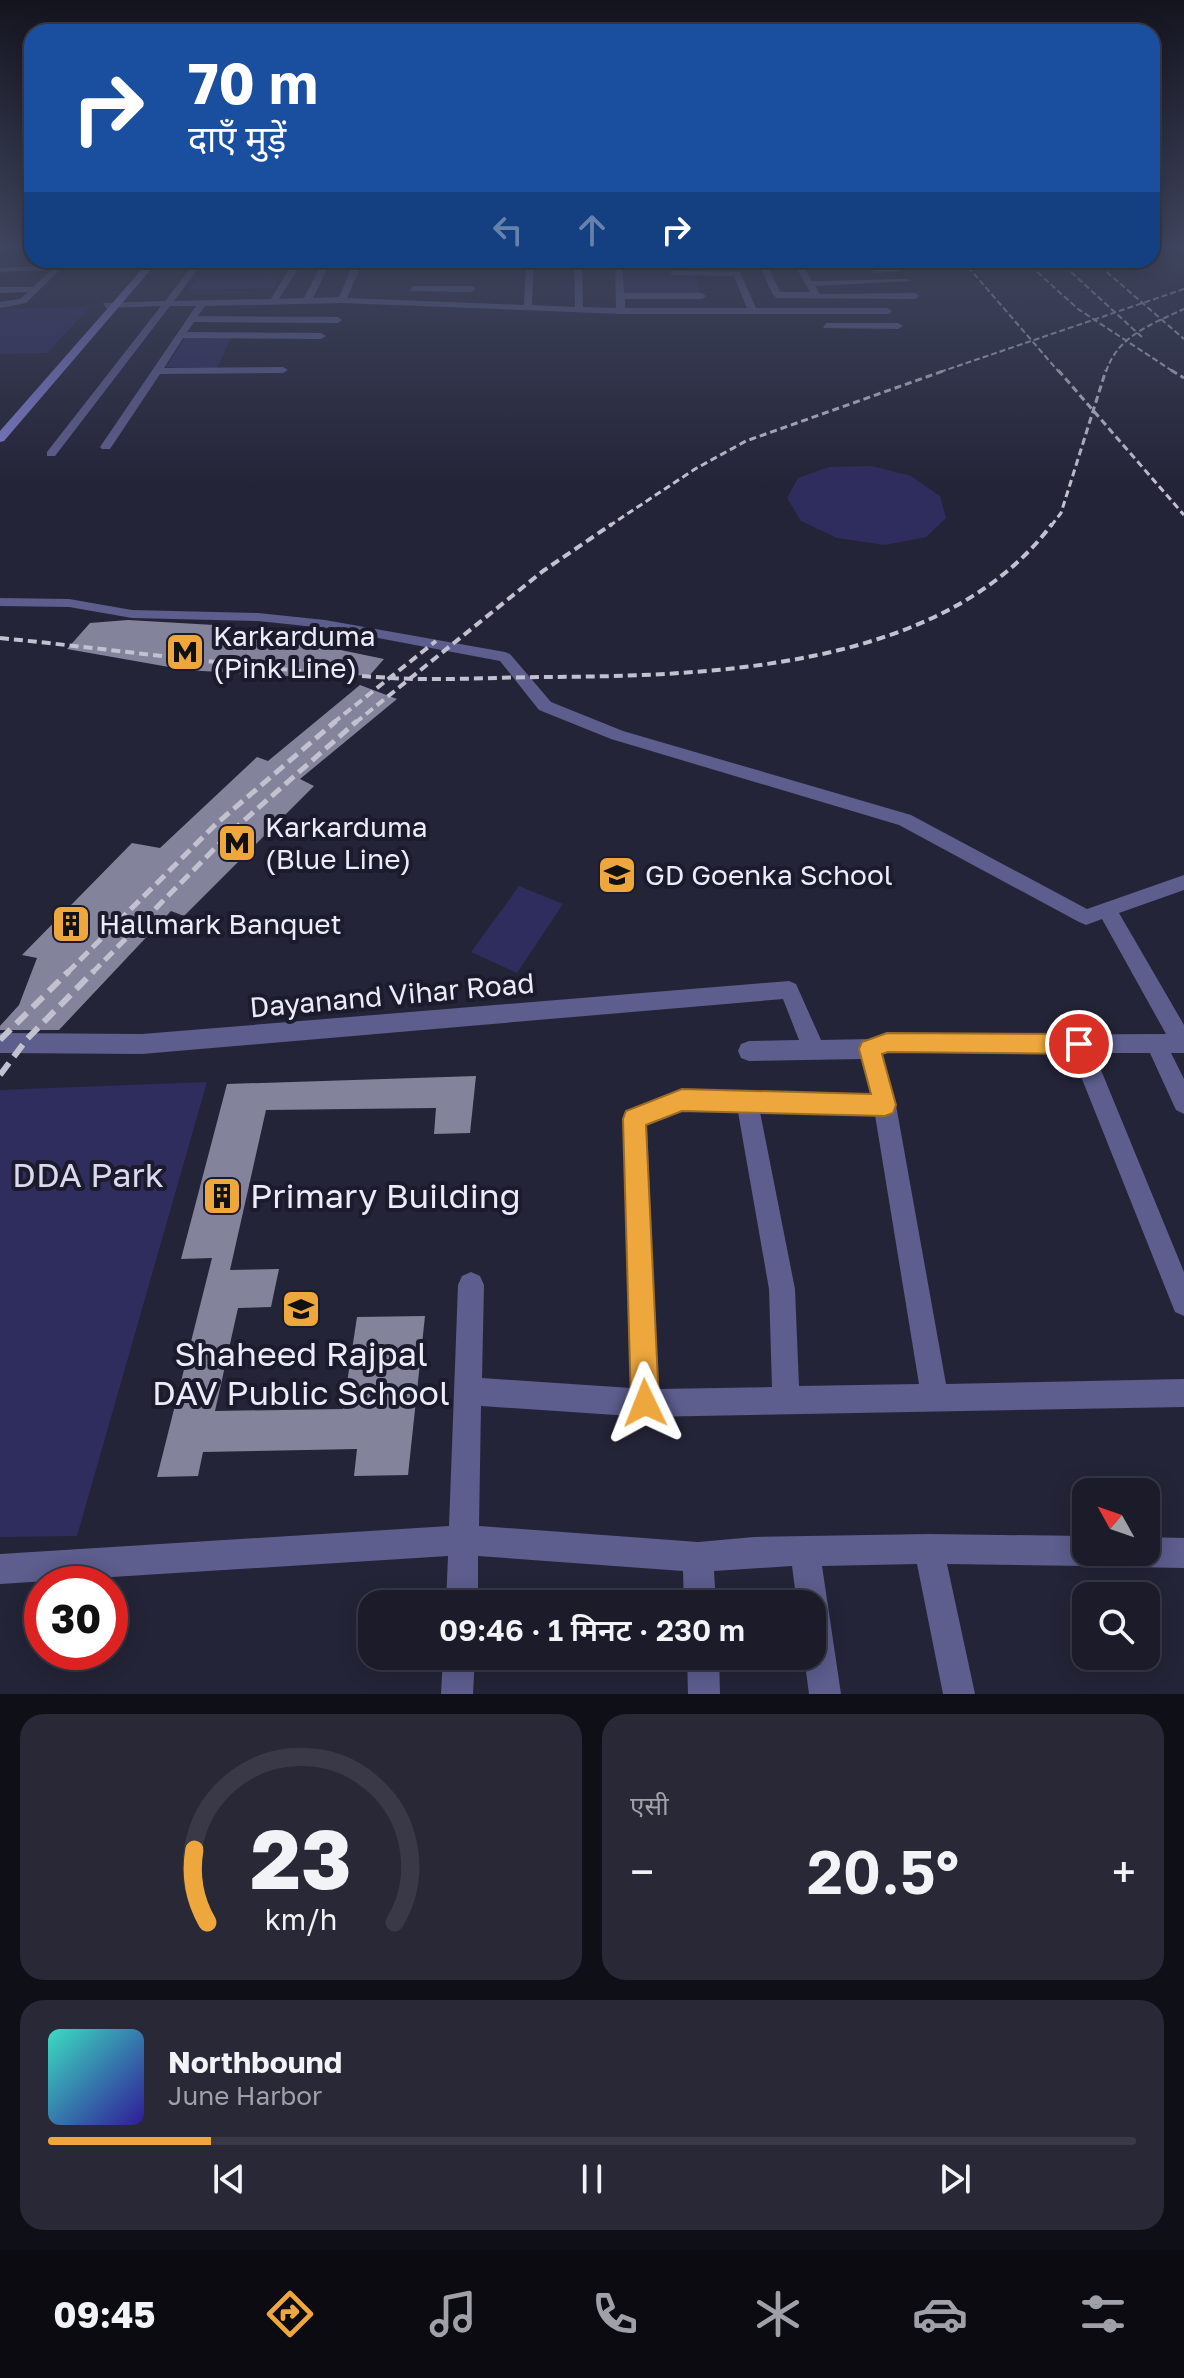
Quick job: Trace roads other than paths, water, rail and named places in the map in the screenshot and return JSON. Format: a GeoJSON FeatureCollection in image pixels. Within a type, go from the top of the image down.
{"type":"FeatureCollection","features":[{"type":"Feature","properties":{"kind":"main road"},"geometry":{"type":"LineString","coordinates":[[0,422],[89,328]]}},
{"type":"Feature","properties":{"kind":"main road"},"geometry":{"type":"LineString","coordinates":[[0,438],[92,328]]}},
{"type":"Feature","properties":{"kind":"street"},"geometry":{"type":"LineString","coordinates":[[51,454],[148,328]]}},
{"type":"Feature","properties":{"kind":"street"},"geometry":{"type":"LineString","coordinates":[[106,447],[185,328]]}},
{"type":"Feature","properties":{"kind":"street"},"geometry":{"type":"LineString","coordinates":[[899,328],[907,339]]}},
{"type":"Feature","properties":{"kind":"street"},"geometry":{"type":"LineString","coordinates":[[180,335],[321,336]]}},
{"type":"Feature","properties":{"kind":"street"},"geometry":{"type":"LineString","coordinates":[[154,371],[283,370]]}},
{"type":"Feature","properties":{"kind":"street"},"geometry":{"type":"LineString","coordinates":[[0,602],[69,603],[132,614],[258,617],[325,624],[505,657],[545,706],[617,735],[905,820],[1086,917],[1184,882]]}},
{"type":"Feature","properties":{"kind":"street"},"geometry":{"type":"LineString","coordinates":[[749,1051],[870,1049],[887,1042],[1183,1043],[1107,910]]}},
{"type":"Feature","properties":{"kind":"street","name":"Dayanand Vihar Road"},"geometry":{"type":"LineString","coordinates":[[0,1043],[142,1044],[789,990],[814,1050]]}},
{"type":"Feature","properties":{"kind":"street"},"geometry":{"type":"LineString","coordinates":[[1156,1043],[1184,1103]]}},
{"type":"Feature","properties":{"kind":"street"},"geometry":{"type":"LineString","coordinates":[[1079,1044],[1184,1303]]}},
{"type":"Feature","properties":{"kind":"street"},"geometry":{"type":"LineString","coordinates":[[870,1049],[885,1105],[935,1396]]}},
{"type":"Feature","properties":{"kind":"street"},"geometry":{"type":"LineString","coordinates":[[645,1403],[635,1119],[682,1100],[885,1105]]}},
{"type":"Feature","properties":{"kind":"street"},"geometry":{"type":"LineString","coordinates":[[747,1102],[782,1289],[786,1400]]}},
{"type":"Feature","properties":{"kind":"street"},"geometry":{"type":"LineString","coordinates":[[463,1590],[471,1285]]}},
{"type":"Feature","properties":{"kind":"street"},"geometry":{"type":"LineString","coordinates":[[466,1391],[645,1403],[1184,1393]]}},
{"type":"Feature","properties":{"kind":"street"},"geometry":{"type":"LineString","coordinates":[[0,1569],[465,1540],[698,1557],[805,1551],[1072,1551]]}},
{"type":"Feature","properties":{"kind":"street"},"geometry":{"type":"LineString","coordinates":[[929,1549],[959,1694]]}},
{"type":"Feature","properties":{"kind":"street"},"geometry":{"type":"LineString","coordinates":[[805,1551],[825,1694]]}},
{"type":"Feature","properties":{"kind":"street"},"geometry":{"type":"LineString","coordinates":[[1160,1553],[1184,1553]]}},
{"type":"Feature","properties":{"kind":"street"},"geometry":{"type":"LineString","coordinates":[[698,1557],[699,1590]]}},
{"type":"Feature","properties":{"kind":"street"},"geometry":{"type":"LineString","coordinates":[[457,1694],[458,1670]]}},
{"type":"Feature","properties":{"kind":"street"},"geometry":{"type":"LineString","coordinates":[[703,1670],[704,1694]]}},
{"type":"Feature","properties":{"kind":"railway"},"geometry":{"type":"LineString","coordinates":[[1021,328],[1032,341]]}},
{"type":"Feature","properties":{"kind":"railway"},"geometry":{"type":"LineString","coordinates":[[1032,341],[1069,328]]}},
{"type":"Feature","properties":{"kind":"railway"},"geometry":{"type":"LineString","coordinates":[[1107,328],[1126,341]]}},
{"type":"Feature","properties":{"kind":"railway"},"geometry":{"type":"LineString","coordinates":[[1132,328],[1137,333]]}},
{"type":"Feature","properties":{"kind":"railway"},"geometry":{"type":"LineString","coordinates":[[1137,333],[1145,328]]}},
{"type":"Feature","properties":{"kind":"railway"},"geometry":{"type":"LineString","coordinates":[[1171,328],[1184,339]]}},
{"type":"Feature","properties":{"kind":"railway"},"geometry":{"type":"LineString","coordinates":[[1126,341],[1137,333]]}},
{"type":"Feature","properties":{"kind":"railway"},"geometry":{"type":"LineString","coordinates":[[1137,333],[1143,338]]}},
{"type":"Feature","properties":{"kind":"railway"},"geometry":{"type":"LineString","coordinates":[[940,372],[1032,341]]}},
{"type":"Feature","properties":{"kind":"railway"},"geometry":{"type":"LineString","coordinates":[[1032,341],[1059,372]]}},
{"type":"Feature","properties":{"kind":"railway"},"geometry":{"type":"LineString","coordinates":[[1106,372],[1118,349],[1126,341]]}},
{"type":"Feature","properties":{"kind":"railway"},"geometry":{"type":"LineString","coordinates":[[1126,341],[1174,372]]}},
{"type":"Feature","properties":{"kind":"railway"},"geometry":{"type":"LineString","coordinates":[[611,524],[695,469],[746,441],[946,370]]}},
{"type":"Feature","properties":{"kind":"railway"},"geometry":{"type":"LineString","coordinates":[[1058,370],[1093,411]]}},
{"type":"Feature","properties":{"kind":"railway"},"geometry":{"type":"LineString","coordinates":[[1093,411],[1106,370]]}},
{"type":"Feature","properties":{"kind":"railway"},"geometry":{"type":"LineString","coordinates":[[1171,370],[1184,378]]}},
{"type":"Feature","properties":{"kind":"railway"},"geometry":{"type":"LineString","coordinates":[[1051,526],[1061,513],[1093,411]]}},
{"type":"Feature","properties":{"kind":"railway"},"geometry":{"type":"LineString","coordinates":[[1093,411],[1184,515]]}},
{"type":"Feature","properties":{"kind":"railway"},"geometry":{"type":"LineString","coordinates":[[410,679],[543,571],[611,524]]}},
{"type":"Feature","properties":{"kind":"railway"},"geometry":{"type":"LineString","coordinates":[[410,679],[681,673],[752,666],[822,654],[889,635],[951,609],[1006,572],[1052,524]]}},
{"type":"Feature","properties":{"kind":"railway"},"geometry":{"type":"LineString","coordinates":[[0,638],[390,678]]}},
{"type":"Feature","properties":{"kind":"railway"},"geometry":{"type":"LineString","coordinates":[[390,678],[436,641]]}},
{"type":"Feature","properties":{"kind":"railway"},"geometry":{"type":"LineString","coordinates":[[333,723],[390,678]]}},
{"type":"Feature","properties":{"kind":"railway"},"geometry":{"type":"LineString","coordinates":[[390,678],[410,679]]}},
{"type":"Feature","properties":{"kind":"railway"},"geometry":{"type":"LineString","coordinates":[[355,723],[410,679]]}},
{"type":"Feature","properties":{"kind":"railway"},"geometry":{"type":"LineString","coordinates":[[0,1040],[216,824],[336,721]]}},
{"type":"Feature","properties":{"kind":"railway"},"geometry":{"type":"LineString","coordinates":[[92,973],[232,831],[357,721]]}},
{"type":"Feature","properties":{"kind":"railway"},"geometry":{"type":"LineString","coordinates":[[0,1075],[27,1039],[94,971]]}},
{"type":"Feature","properties":{"kind":"place","name":"Karkarduma (Pink Line)"},"geometry":{"type":"Point","coordinates":[185,652]}},
{"type":"Feature","properties":{"kind":"place","name":"Karkarduma (Blue Line)"},"geometry":{"type":"Point","coordinates":[237,843]}},
{"type":"Feature","properties":{"kind":"place","name":"GD Goenka School"},"geometry":{"type":"Point","coordinates":[617,875]}},
{"type":"Feature","properties":{"kind":"place","name":"Hallmark Banquet"},"geometry":{"type":"Point","coordinates":[71,924]}},
{"type":"Feature","properties":{"kind":"place","name":"Primary Building"},"geometry":{"type":"Point","coordinates":[222,1196]}},
{"type":"Feature","properties":{"kind":"place","name":"Shaheed Rajpal DAV Public School"},"geometry":{"type":"Point","coordinates":[301,1309]}},
{"type":"Feature","properties":{"kind":"park label","name":"DDA Park"},"geometry":{"type":"Point","coordinates":[88,1175]}}]}
